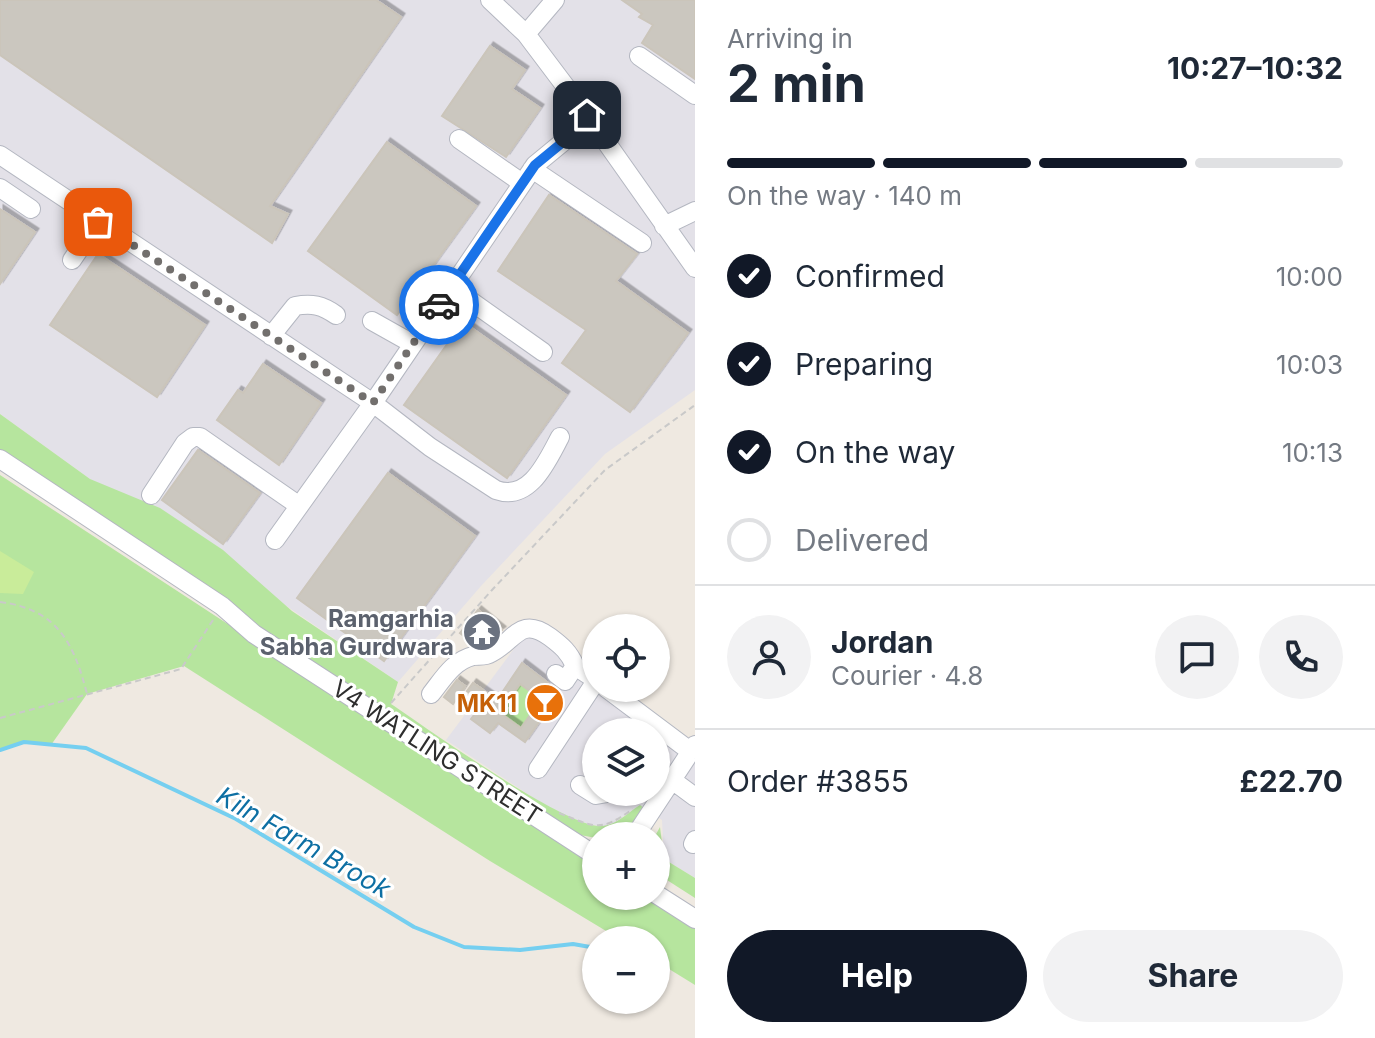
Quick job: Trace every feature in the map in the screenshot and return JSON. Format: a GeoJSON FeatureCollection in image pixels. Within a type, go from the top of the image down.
{"type":"FeatureCollection","features":[{"type":"Feature","properties":{"kind":"street"},"geometry":{"type":"LineString","coordinates":[[490,0],[526,34],[695,268]]}},
{"type":"Feature","properties":{"kind":"street"},"geometry":{"type":"LineString","coordinates":[[526,34],[555,0]]}},
{"type":"Feature","properties":{"kind":"street"},"geometry":{"type":"LineString","coordinates":[[639,56],[695,95]]}},
{"type":"Feature","properties":{"kind":"street"},"geometry":{"type":"LineString","coordinates":[[275,540],[373,403],[527,176],[580,128],[587,115]]}},
{"type":"Feature","properties":{"kind":"street"},"geometry":{"type":"LineString","coordinates":[[459,139],[642,243]]}},
{"type":"Feature","properties":{"kind":"street"},"geometry":{"type":"LineString","coordinates":[[2,163],[98,222],[373,403],[430,447],[496,490],[505,493],[530,484],[541,472],[560,437]]}},
{"type":"Feature","properties":{"kind":"street"},"geometry":{"type":"LineString","coordinates":[[0,188],[31,209]]}},
{"type":"Feature","properties":{"kind":"street"},"geometry":{"type":"LineString","coordinates":[[664,226],[695,211]]}},
{"type":"Feature","properties":{"kind":"street"},"geometry":{"type":"LineString","coordinates":[[72,260],[98,222]]}},
{"type":"Feature","properties":{"kind":"street"},"geometry":{"type":"LineString","coordinates":[[451,287],[543,352]]}},
{"type":"Feature","properties":{"kind":"street"},"geometry":{"type":"LineString","coordinates":[[271,336],[295,306],[319,305],[336,315]]}},
{"type":"Feature","properties":{"kind":"street"},"geometry":{"type":"LineString","coordinates":[[372,321],[413,344]]}},
{"type":"Feature","properties":{"kind":"street"},"geometry":{"type":"LineString","coordinates":[[151,495],[185,443],[193,437],[200,437],[298,505]]}},
{"type":"Feature","properties":{"kind":"street","name":"V4 WATLING STREET"},"geometry":{"type":"LineString","coordinates":[[0,459],[222,606],[254,634],[582,847]]}},
{"type":"Feature","properties":{"kind":"street"},"geometry":{"type":"LineString","coordinates":[[431,694],[453,666],[473,656],[490,655],[517,632],[528,628],[535,627],[567,650],[575,666],[582,671]]}},
{"type":"Feature","properties":{"kind":"street"},"geometry":{"type":"LineString","coordinates":[[556,674],[565,681],[575,666]]}},
{"type":"Feature","properties":{"kind":"street"},"geometry":{"type":"LineString","coordinates":[[538,769],[584,702]]}},
{"type":"Feature","properties":{"kind":"street"},"geometry":{"type":"LineString","coordinates":[[621,702],[639,718]]}},
{"type":"Feature","properties":{"kind":"street"},"geometry":{"type":"LineString","coordinates":[[641,822],[693,748],[670,737]]}},
{"type":"Feature","properties":{"kind":"street"},"geometry":{"type":"LineString","coordinates":[[672,780],[695,797]]}},
{"type":"Feature","properties":{"kind":"street"},"geometry":{"type":"LineString","coordinates":[[559,831],[582,835]]}},
{"type":"Feature","properties":{"kind":"street"},"geometry":{"type":"LineString","coordinates":[[670,903],[695,919]]}},
{"type":"Feature","properties":{"kind":"path"},"geometry":{"type":"LineString","coordinates":[[391,704],[492,590],[605,470],[695,405]]}},
{"type":"Feature","properties":{"kind":"path"},"geometry":{"type":"LineString","coordinates":[[0,602],[33,609],[60,630],[80,668],[87,694]]}},
{"type":"Feature","properties":{"kind":"path"},"geometry":{"type":"LineString","coordinates":[[0,718],[181,669],[222,606]]}},
{"type":"Feature","properties":{"kind":"shaded area"},"geometry":{"type":"Polygon","coordinates":[[[0,0],[695,0],[695,390],[605,454],[481,586],[398,682],[260,588],[90,479],[0,414],[0,0]]]}},
{"type":"Feature","properties":{"kind":"shaded area"},"geometry":{"type":"Polygon","coordinates":[[[531,626],[582,663],[582,702],[635,702],[657,718],[582,718],[582,806],[639,806],[615,822],[582,822],[552,810],[446,740],[531,626]]]}},
{"type":"Feature","properties":{"kind":"shaded area"},"geometry":{"type":"Polygon","coordinates":[[[670,728],[695,746],[695,878],[670,863],[670,822],[641,806],[670,806],[670,728]]]}},
{"type":"Feature","properties":{"kind":"green space"},"geometry":{"type":"Polygon","coordinates":[[[0,414],[90,479],[160,508],[223,550],[292,611],[398,682],[391,704],[497,776],[583,822],[582,835],[559,831],[0,459],[0,414]]]}},
{"type":"Feature","properties":{"kind":"green space"},"geometry":{"type":"Polygon","coordinates":[[[0,475],[582,856],[582,910],[666,910],[695,929],[695,985],[670,970],[670,926],[598,926],[184,666],[87,694],[51,745],[24,742],[0,750],[0,475]]]}},
{"type":"Feature","properties":{"kind":"green space"},"geometry":{"type":"Polygon","coordinates":[[[0,551],[34,572],[23,594],[0,593],[0,551]]]}},
{"type":"Feature","properties":{"kind":"green space"},"geometry":{"type":"Polygon","coordinates":[[[520,684],[541,699],[521,728],[503,715],[508,709],[505,706],[520,684]]]}},
{"type":"Feature","properties":{"kind":"green space"},"geometry":{"type":"Polygon","coordinates":[[[639,806],[651,813],[645,822],[616,822],[639,806]]]}},
{"type":"Feature","properties":{"kind":"green space"},"geometry":{"type":"Polygon","coordinates":[[[670,863],[695,878],[695,898],[670,882],[670,863]]]}},
{"type":"Feature","properties":{"kind":"building"},"geometry":{"type":"Polygon","coordinates":[[[0,0],[376,0],[401,17],[270,206],[288,214],[272,243],[0,55],[0,0]]]}},
{"type":"Feature","properties":{"kind":"building"},"geometry":{"type":"Polygon","coordinates":[[[622,0],[695,0],[695,79],[642,43],[653,25],[639,17],[642,14],[622,0]]]}},
{"type":"Feature","properties":{"kind":"building"},"geometry":{"type":"Polygon","coordinates":[[[490,46],[525,70],[512,89],[540,108],[506,157],[442,116],[490,46]]]}},
{"type":"Feature","properties":{"kind":"building"},"geometry":{"type":"Polygon","coordinates":[[[387,142],[476,206],[397,315],[308,251],[387,142]]]}},
{"type":"Feature","properties":{"kind":"building"},"geometry":{"type":"Polygon","coordinates":[[[549,195],[637,254],[616,281],[688,333],[630,412],[562,363],[586,330],[498,271],[549,195]]]}},
{"type":"Feature","properties":{"kind":"building"},"geometry":{"type":"Polygon","coordinates":[[[0,209],[35,232],[0,284],[0,209]]]}},
{"type":"Feature","properties":{"kind":"building"},"geometry":{"type":"Polygon","coordinates":[[[98,254],[205,325],[157,397],[50,325],[98,254]]]}},
{"type":"Feature","properties":{"kind":"building"},"geometry":{"type":"Polygon","coordinates":[[[463,322],[566,395],[507,478],[404,405],[463,322]]]}},
{"type":"Feature","properties":{"kind":"building"},"geometry":{"type":"Polygon","coordinates":[[[263,364],[321,403],[279,465],[217,420],[238,390],[243,393],[263,364]]]}},
{"type":"Feature","properties":{"kind":"building"},"geometry":{"type":"Polygon","coordinates":[[[198,450],[260,493],[223,544],[162,500],[198,450]]]}},
{"type":"Feature","properties":{"kind":"building"},"geometry":{"type":"Polygon","coordinates":[[[388,473],[475,536],[384,661],[297,598],[388,473]]]}},
{"type":"Feature","properties":{"kind":"building","name":"Ramgarhia Sabha Gurdwara"},"geometry":{"type":"Polygon","coordinates":[[[478,610],[502,630],[484,643],[474,644],[460,633],[478,610]]]}},
{"type":"Feature","properties":{"kind":"building","name":"MK11"},"geometry":{"type":"Polygon","coordinates":[[[522,663],[548,683],[538,697],[520,684],[505,706],[508,708],[503,715],[521,728],[546,692],[555,699],[525,742],[498,723],[490,733],[471,719],[483,703],[467,691],[473,683],[497,700],[522,663]]]}},
{"type":"Feature","properties":{"kind":"building","name":"Ramgarhia Sabha Gurdwara"},"geometry":{"type":"Polygon","coordinates":[[[457,680],[465,686],[453,704],[444,697],[457,680]]]}},
{"type":"Feature","properties":{"kind":"waterway","name":"Kiln Farm Brook"},"geometry":{"type":"LineString","coordinates":[[0,750],[24,742],[86,748],[236,819],[414,927],[464,947],[520,950],[582,946]]}},
{"type":"Feature","properties":{"kind":"way so far"},"geometry":{"type":"LineString","coordinates":[[98,222],[373,403],[439,305]]}},
{"type":"Feature","properties":{"kind":"place","name":"Ramgarhia Sabha Gurdwara"},"geometry":{"type":"Point","coordinates":[482,632]}},
{"type":"Feature","properties":{"kind":"place","name":"MK11"},"geometry":{"type":"Point","coordinates":[545,703]}},
{"type":"Feature","properties":{"kind":"route"},"geometry":{"type":"LineString","coordinates":[[439,305],[535,165],[580,128],[587,115]]}}]}
